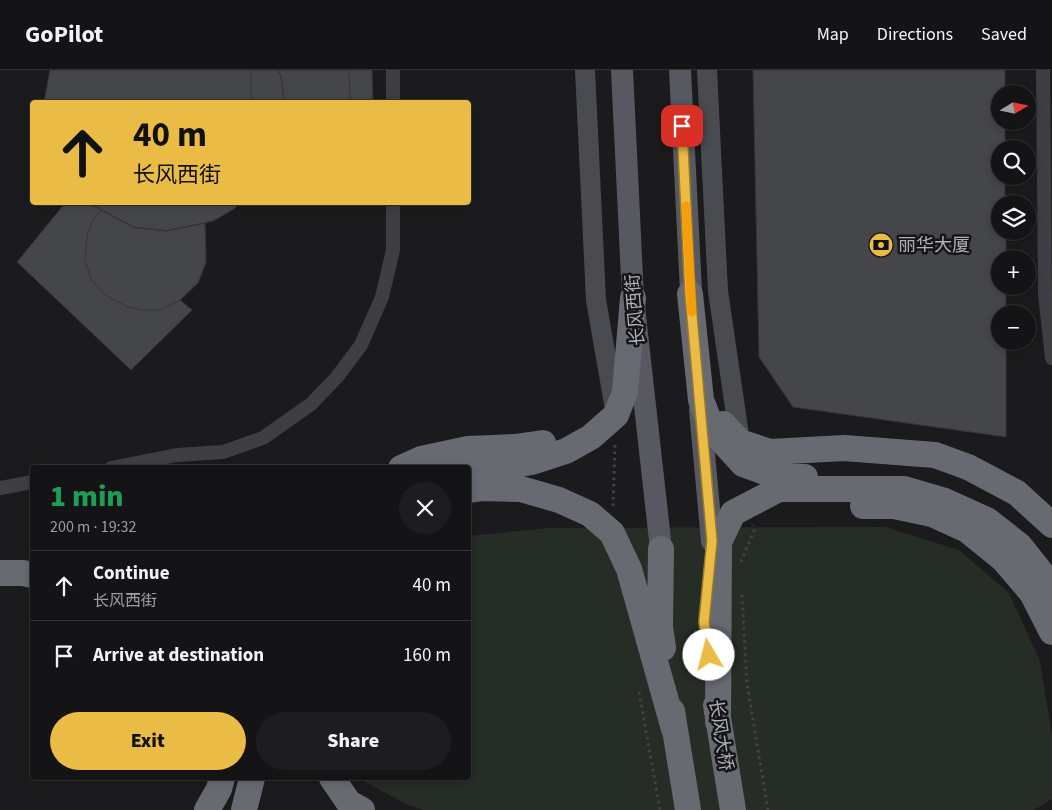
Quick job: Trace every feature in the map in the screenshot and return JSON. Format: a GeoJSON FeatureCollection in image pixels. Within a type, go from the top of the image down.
{"type":"FeatureCollection","features":[{"type":"Feature","properties":{"kind":"highway"},"geometry":{"type":"LineString","coordinates":[[690,294],[701,400],[713,431],[743,464],[779,477],[906,477],[950,489],[993,510],[1028,538],[1052,566]]}},
{"type":"Feature","properties":{"kind":"highway"},"geometry":{"type":"LineString","coordinates":[[471,472],[532,462],[566,451],[591,437],[616,415],[625,392],[633,298]]}},
{"type":"Feature","properties":{"kind":"highway"},"geometry":{"type":"LineString","coordinates":[[701,400],[740,442],[770,452],[844,448],[935,456],[968,467],[1017,493],[1052,525]]}},
{"type":"Feature","properties":{"kind":"highway"},"geometry":{"type":"LineString","coordinates":[[408,465],[421,459],[468,448],[515,446],[557,441],[616,415]]}},
{"type":"Feature","properties":{"kind":"highway"},"geometry":{"type":"LineString","coordinates":[[471,490],[483,488],[521,489],[559,500],[590,514],[612,533],[629,569],[674,729]]}},
{"type":"Feature","properties":{"kind":"highway"},"geometry":{"type":"LineString","coordinates":[[718,722],[718,542],[742,509],[779,489],[904,489],[945,501],[987,520],[1020,546],[1043,575],[1052,591]]}},
{"type":"Feature","properties":{"kind":"highway"},"geometry":{"type":"LineString","coordinates":[[471,507],[530,505],[562,512],[612,533]]}},
{"type":"Feature","properties":{"kind":"highway"},"geometry":{"type":"LineString","coordinates":[[742,509],[894,506],[932,514],[967,530],[1004,560],[1032,592],[1052,632]]}},
{"type":"Feature","properties":{"kind":"highway","name":"长风大桥"},"geometry":{"type":"LineString","coordinates":[[712,541],[704,622],[733,810]]}},
{"type":"Feature","properties":{"kind":"highway"},"geometry":{"type":"LineString","coordinates":[[661,549],[660,627],[674,729],[688,810]]}},
{"type":"Feature","properties":{"kind":"highway"},"geometry":{"type":"LineString","coordinates":[[0,573],[30,575]]}},
{"type":"Feature","properties":{"kind":"highway"},"geometry":{"type":"LineString","coordinates":[[207,810],[219,790],[222,780]]}},
{"type":"Feature","properties":{"kind":"highway"},"geometry":{"type":"LineString","coordinates":[[244,810],[255,780]]}},
{"type":"Feature","properties":{"kind":"highway"},"geometry":{"type":"LineString","coordinates":[[256,780],[263,810]]}},
{"type":"Feature","properties":{"kind":"highway"},"geometry":{"type":"LineString","coordinates":[[333,780],[349,803],[362,810]]}},
{"type":"Feature","properties":{"kind":"main road","name":"长风西街"},"geometry":{"type":"LineString","coordinates":[[622,70],[633,298],[661,549]]}},
{"type":"Feature","properties":{"kind":"main road"},"geometry":{"type":"LineString","coordinates":[[680,70],[690,294],[712,541]]}},
{"type":"Feature","properties":{"kind":"street"},"geometry":{"type":"LineString","coordinates":[[393,70],[393,100]]}},
{"type":"Feature","properties":{"kind":"street"},"geometry":{"type":"LineString","coordinates":[[585,70],[596,300],[616,415]]}},
{"type":"Feature","properties":{"kind":"street"},"geometry":{"type":"LineString","coordinates":[[707,70],[718,291],[740,442]]}},
{"type":"Feature","properties":{"kind":"street"},"geometry":{"type":"LineString","coordinates":[[1043,70],[1045,294],[1052,358]]}},
{"type":"Feature","properties":{"kind":"street"},"geometry":{"type":"LineString","coordinates":[[126,465],[177,455],[223,452],[263,438],[311,404],[337,377],[360,345],[382,297],[393,250],[393,205]]}},
{"type":"Feature","properties":{"kind":"street"},"geometry":{"type":"LineString","coordinates":[[0,488],[30,482]]}},
{"type":"Feature","properties":{"kind":"path"},"geometry":{"type":"LineString","coordinates":[[612,533],[616,415]]}},
{"type":"Feature","properties":{"kind":"path"},"geometry":{"type":"LineString","coordinates":[[740,564],[754,530],[742,509]]}},
{"type":"Feature","properties":{"kind":"path"},"geometry":{"type":"LineString","coordinates":[[742,594],[747,684],[768,810]]}},
{"type":"Feature","properties":{"kind":"shaded area"},"geometry":{"type":"Polygon","coordinates":[[[885,527],[959,550],[1009,593],[1040,661],[1052,736],[1052,799],[1034,810],[424,810],[408,805],[365,782],[364,780],[471,780],[471,536],[549,528],[885,527]]]}},
{"type":"Feature","properties":{"kind":"building"},"geometry":{"type":"Polygon","coordinates":[[[50,70],[278,70],[281,76],[284,100],[44,100],[50,70]]]}},
{"type":"Feature","properties":{"kind":"building"},"geometry":{"type":"Polygon","coordinates":[[[251,70],[349,70],[350,100],[251,100],[251,70]]]}},
{"type":"Feature","properties":{"kind":"building"},"geometry":{"type":"Polygon","coordinates":[[[278,70],[372,70],[373,100],[284,100],[281,76],[278,70]]]}},
{"type":"Feature","properties":{"kind":"building","name":"丽华大厦"},"geometry":{"type":"Polygon","coordinates":[[[753,70],[1005,70],[1005,85],[991,85],[991,130],[1005,130],[1005,140],[991,140],[991,185],[1005,185],[1005,195],[991,195],[991,240],[1006,240],[1006,250],[991,250],[991,295],[1006,295],[1006,305],[991,305],[991,350],[1006,350],[1006,437],[793,407],[759,357],[753,70]]]}},
{"type":"Feature","properties":{"kind":"building"},"geometry":{"type":"Polygon","coordinates":[[[64,205],[93,205],[133,227],[166,231],[205,223],[206,262],[198,283],[180,300],[192,310],[131,370],[17,262],[64,205]]]}},
{"type":"Feature","properties":{"kind":"building"},"geometry":{"type":"Polygon","coordinates":[[[93,205],[237,205],[213,221],[166,231],[133,227],[93,205]]]}},
{"type":"Feature","properties":{"kind":"building"},"geometry":{"type":"Polygon","coordinates":[[[101,210],[133,227],[166,231],[205,223],[206,262],[198,283],[180,300],[160,310],[142,310],[126,306],[105,295],[91,279],[85,260],[87,236],[93,220],[101,210]]]}},
{"type":"Feature","properties":{"kind":"slow traffic"},"geometry":{"type":"LineString","coordinates":[[686,206],[692,312]]}},
{"type":"Feature","properties":{"kind":"place","name":"丽华大厦"},"geometry":{"type":"Point","coordinates":[881,245]}},
{"type":"Feature","properties":{"kind":"route"},"geometry":{"type":"LineString","coordinates":[[682,126],[690,294],[712,541],[704,622],[709,655]]}}]}
